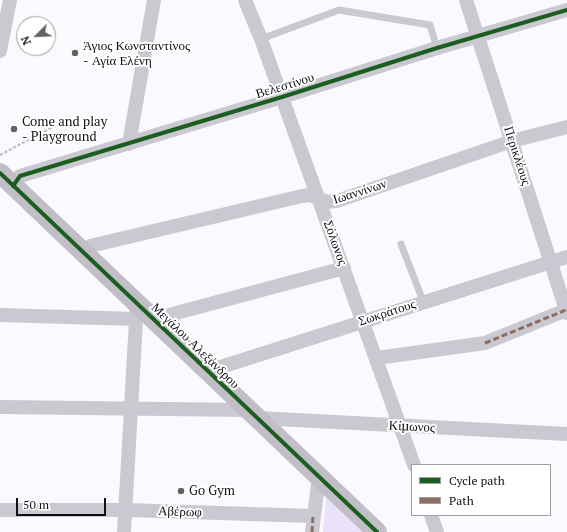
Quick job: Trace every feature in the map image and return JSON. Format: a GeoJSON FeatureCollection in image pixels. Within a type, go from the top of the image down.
{"type":"FeatureCollection","features":[{"type":"Feature","properties":{"kind":"street"},"geometry":{"type":"LineString","coordinates":[[0,51],[10,0]]}},
{"type":"Feature","properties":{"kind":"street"},"geometry":{"type":"LineString","coordinates":[[129,144],[154,0]]}},
{"type":"Feature","properties":{"kind":"street","name":"Σόλωνος"},"geometry":{"type":"LineString","coordinates":[[245,0],[261,39],[377,358],[414,464]]}},
{"type":"Feature","properties":{"kind":"street","name":"Περικλέους"},"geometry":{"type":"LineString","coordinates":[[466,0],[567,312]]}},
{"type":"Feature","properties":{"kind":"street","name":"Βελεστίνου"},"geometry":{"type":"LineString","coordinates":[[3,173],[20,176],[129,144],[437,48],[567,10]]}},
{"type":"Feature","properties":{"kind":"street","name":"Ιωαννίνων"},"geometry":{"type":"LineString","coordinates":[[82,252],[90,246],[310,194],[327,202],[337,201],[512,141],[567,127]]}},
{"type":"Feature","properties":{"kind":"street","name":"Μεγάλου Αλεξάνδρου"},"geometry":{"type":"LineString","coordinates":[[3,173],[142,314],[208,371],[377,532]]}},
{"type":"Feature","properties":{"kind":"street","name":"Σωκράτους"},"geometry":{"type":"LineString","coordinates":[[208,371],[423,301],[567,257]]}},
{"type":"Feature","properties":{"kind":"street"},"geometry":{"type":"LineString","coordinates":[[0,315],[142,314],[344,268]]}},
{"type":"Feature","properties":{"kind":"street"},"geometry":{"type":"LineString","coordinates":[[377,358],[485,343],[567,312]]}},
{"type":"Feature","properties":{"kind":"street"},"geometry":{"type":"LineString","coordinates":[[124,532],[131,409],[142,314]]}},
{"type":"Feature","properties":{"kind":"street","name":"Κίμωνος"},"geometry":{"type":"LineString","coordinates":[[0,408],[131,409],[253,414],[401,426],[567,434]]}},
{"type":"Feature","properties":{"kind":"street"},"geometry":{"type":"LineString","coordinates":[[312,532],[319,477]]}},
{"type":"Feature","properties":{"kind":"street","name":"Αβέρωφ"},"geometry":{"type":"LineString","coordinates":[[0,510],[126,510],[313,516]]}},
{"type":"Feature","properties":{"kind":"street"},"geometry":{"type":"LineString","coordinates":[[431,516],[437,532]]}},
{"type":"Feature","properties":{"kind":"lane"},"geometry":{"type":"LineString","coordinates":[[261,39],[338,10],[430,25],[437,48]]}},
{"type":"Feature","properties":{"kind":"lane"},"geometry":{"type":"LineString","coordinates":[[401,244],[423,301]]}},
{"type":"Feature","properties":{"kind":"path"},"geometry":{"type":"LineString","coordinates":[[3,173],[66,120]]}},
{"type":"Feature","properties":{"kind":"shaded area"},"geometry":{"type":"Polygon","coordinates":[[[326,497],[362,532],[323,532],[326,497]]]}},
{"type":"Feature","properties":{"kind":"marked path"},"geometry":{"type":"LineString","coordinates":[[485,343],[566,310]]}},
{"type":"Feature","properties":{"kind":"marked path"},"geometry":{"type":"LineString","coordinates":[[312,532],[313,516]]}},
{"type":"Feature","properties":{"kind":"cycle path"},"geometry":{"type":"LineString","coordinates":[[13,186],[20,176],[282,97],[437,48],[567,10]]}},
{"type":"Feature","properties":{"kind":"cycle path"},"geometry":{"type":"LineString","coordinates":[[0,173],[377,532]]}},
{"type":"Feature","properties":{"kind":"place","name":"Άγιος Κωνσταντίνος - Αγία Ελένη"},"geometry":{"type":"Point","coordinates":[75,53]}},
{"type":"Feature","properties":{"kind":"place","name":"Come and play - Playground"},"geometry":{"type":"Point","coordinates":[14,129]}},
{"type":"Feature","properties":{"kind":"place","name":"Go Gym"},"geometry":{"type":"Point","coordinates":[181,491]}}]}
